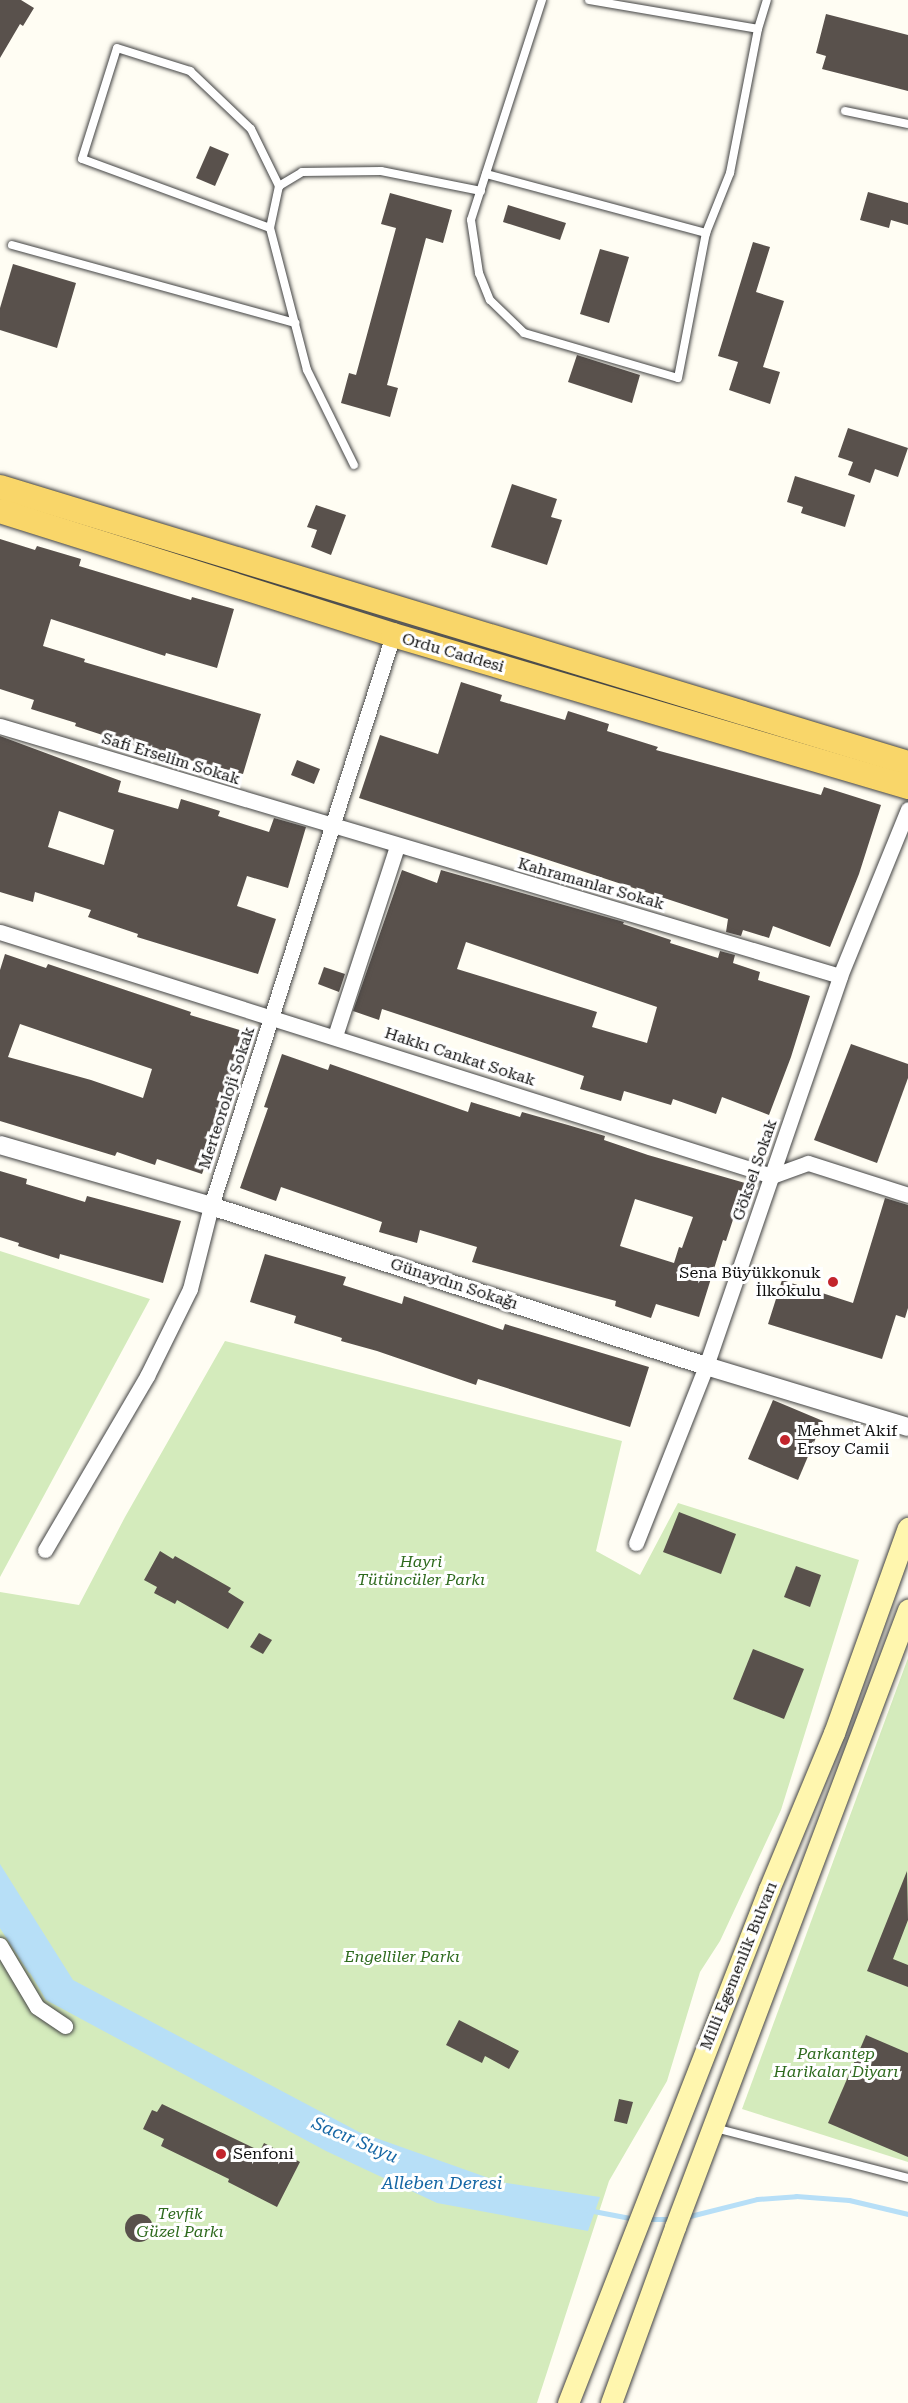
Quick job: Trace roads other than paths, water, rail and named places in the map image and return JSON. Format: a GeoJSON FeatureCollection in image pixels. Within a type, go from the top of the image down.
{"type":"FeatureCollection","features":[{"type":"Feature","properties":{"kind":"main road","name":"Ordu Caddesi"},"geometry":{"type":"LineString","coordinates":[[0,487],[908,764]]}},
{"type":"Feature","properties":{"kind":"main road","name":"Ordu Caddesi"},"geometry":{"type":"LineString","coordinates":[[0,511],[393,635],[908,787]]}},
{"type":"Feature","properties":{"kind":"main road","name":"Milli Egemenlik Bulvarı"},"geometry":{"type":"LineString","coordinates":[[568,2403],[623,2256],[834,1733],[908,1528]]}},
{"type":"Feature","properties":{"kind":"main road","name":"Milli Egemenlik Bulvarı"},"geometry":{"type":"LineString","coordinates":[[611,2403],[908,1610]]}},
{"type":"Feature","properties":{"kind":"street","name":"Merteoroloji Sokak"},"geometry":{"type":"LineString","coordinates":[[45,1550],[157,1357],[190,1288],[211,1206],[393,635]]}},
{"type":"Feature","properties":{"kind":"street","name":"Safi Erselim Sokak"},"geometry":{"type":"LineString","coordinates":[[0,726],[333,826]]}},
{"type":"Feature","properties":{"kind":"street","name":"Göksel Sokak"},"geometry":{"type":"LineString","coordinates":[[636,1543],[706,1366],[840,976],[908,809]]}},
{"type":"Feature","properties":{"kind":"street","name":"Kahramanlar Sokak"},"geometry":{"type":"LineString","coordinates":[[333,826],[840,976]]}},
{"type":"Feature","properties":{"kind":"street"},"geometry":{"type":"LineString","coordinates":[[334,1036],[397,846]]}},
{"type":"Feature","properties":{"kind":"street","name":"Hakkı Cankat Sokak"},"geometry":{"type":"LineString","coordinates":[[0,932],[772,1176]]}},
{"type":"Feature","properties":{"kind":"street","name":"Günaydın Sokağı"},"geometry":{"type":"LineString","coordinates":[[0,1145],[211,1206],[706,1366],[908,1427]]}},
{"type":"Feature","properties":{"kind":"street"},"geometry":{"type":"LineString","coordinates":[[772,1176],[808,1163],[908,1195]]}},
{"type":"Feature","properties":{"kind":"street"},"geometry":{"type":"LineString","coordinates":[[0,1945],[37,2007],[65,2026]]}},
{"type":"Feature","properties":{"kind":"lane"},"geometry":{"type":"LineString","coordinates":[[542,0],[471,220],[479,273],[490,300],[524,333],[678,378],[706,233],[730,172],[758,30],[767,0]]}},
{"type":"Feature","properties":{"kind":"lane"},"geometry":{"type":"LineString","coordinates":[[589,0],[758,30]]}},
{"type":"Feature","properties":{"kind":"lane"},"geometry":{"type":"LineString","coordinates":[[270,228],[82,159],[117,48],[190,71],[251,129],[279,186],[270,228],[307,370],[354,465]]}},
{"type":"Feature","properties":{"kind":"lane"},"geometry":{"type":"LineString","coordinates":[[845,111],[908,124]]}},
{"type":"Feature","properties":{"kind":"lane"},"geometry":{"type":"LineString","coordinates":[[279,186],[302,172],[381,171],[481,191]]}},
{"type":"Feature","properties":{"kind":"lane"},"geometry":{"type":"LineString","coordinates":[[486,174],[706,233]]}},
{"type":"Feature","properties":{"kind":"lane"},"geometry":{"type":"LineString","coordinates":[[12,245],[295,323]]}},
{"type":"Feature","properties":{"kind":"lane"},"geometry":{"type":"LineString","coordinates":[[713,2127],[908,2178]]}},
{"type":"Feature","properties":{"kind":"water","name":"Alleben Deresi"},"geometry":{"type":"Polygon","coordinates":[[[0,1864],[73,1980],[359,2132],[500,2182],[600,2197],[588,2231],[437,2203],[326,2151],[46,2000],[0,1922],[0,1864]]]}},
{"type":"Feature","properties":{"kind":"waterway","name":"Sacır Suyu"},"geometry":{"type":"LineString","coordinates":[[0,1924],[30,1970]]}},
{"type":"Feature","properties":{"kind":"waterway","name":"Sacır Suyu"},"geometry":{"type":"LineString","coordinates":[[686,2217],[757,2199],[796,2196],[849,2200],[908,2214]]}},
{"type":"Feature","properties":{"kind":"waterway","name":"Sacır Suyu"},"geometry":{"type":"LineString","coordinates":[[588,2210],[635,2219]]}},
{"type":"Feature","properties":{"kind":"waterway","name":"Sacır Suyu"},"geometry":{"type":"LineString","coordinates":[[644,2219],[674,2219]]}},
{"type":"Feature","properties":{"kind":"place","name":"Sena Büyükkonuk İlkokulu"},"geometry":{"type":"Point","coordinates":[833,1282]}},
{"type":"Feature","properties":{"kind":"place","name":"Mehmet Akif Ersoy Camii"},"geometry":{"type":"Point","coordinates":[785,1440]}},
{"type":"Feature","properties":{"kind":"place","name":"Senfoni"},"geometry":{"type":"Point","coordinates":[221,2154]}},
{"type":"Feature","properties":{"kind":"park label","name":"Hayri Tütüncüler Parkı"},"geometry":{"type":"Point","coordinates":[421,1571]}},
{"type":"Feature","properties":{"kind":"park label","name":"Engelliler Parkı"},"geometry":{"type":"Point","coordinates":[402,1957]}},
{"type":"Feature","properties":{"kind":"park label","name":"Parkantep Harikalar Diyarı"},"geometry":{"type":"Point","coordinates":[836,2063]}},
{"type":"Feature","properties":{"kind":"park label","name":"Tevfik Güzel Parkı"},"geometry":{"type":"Point","coordinates":[180,2223]}}]}
